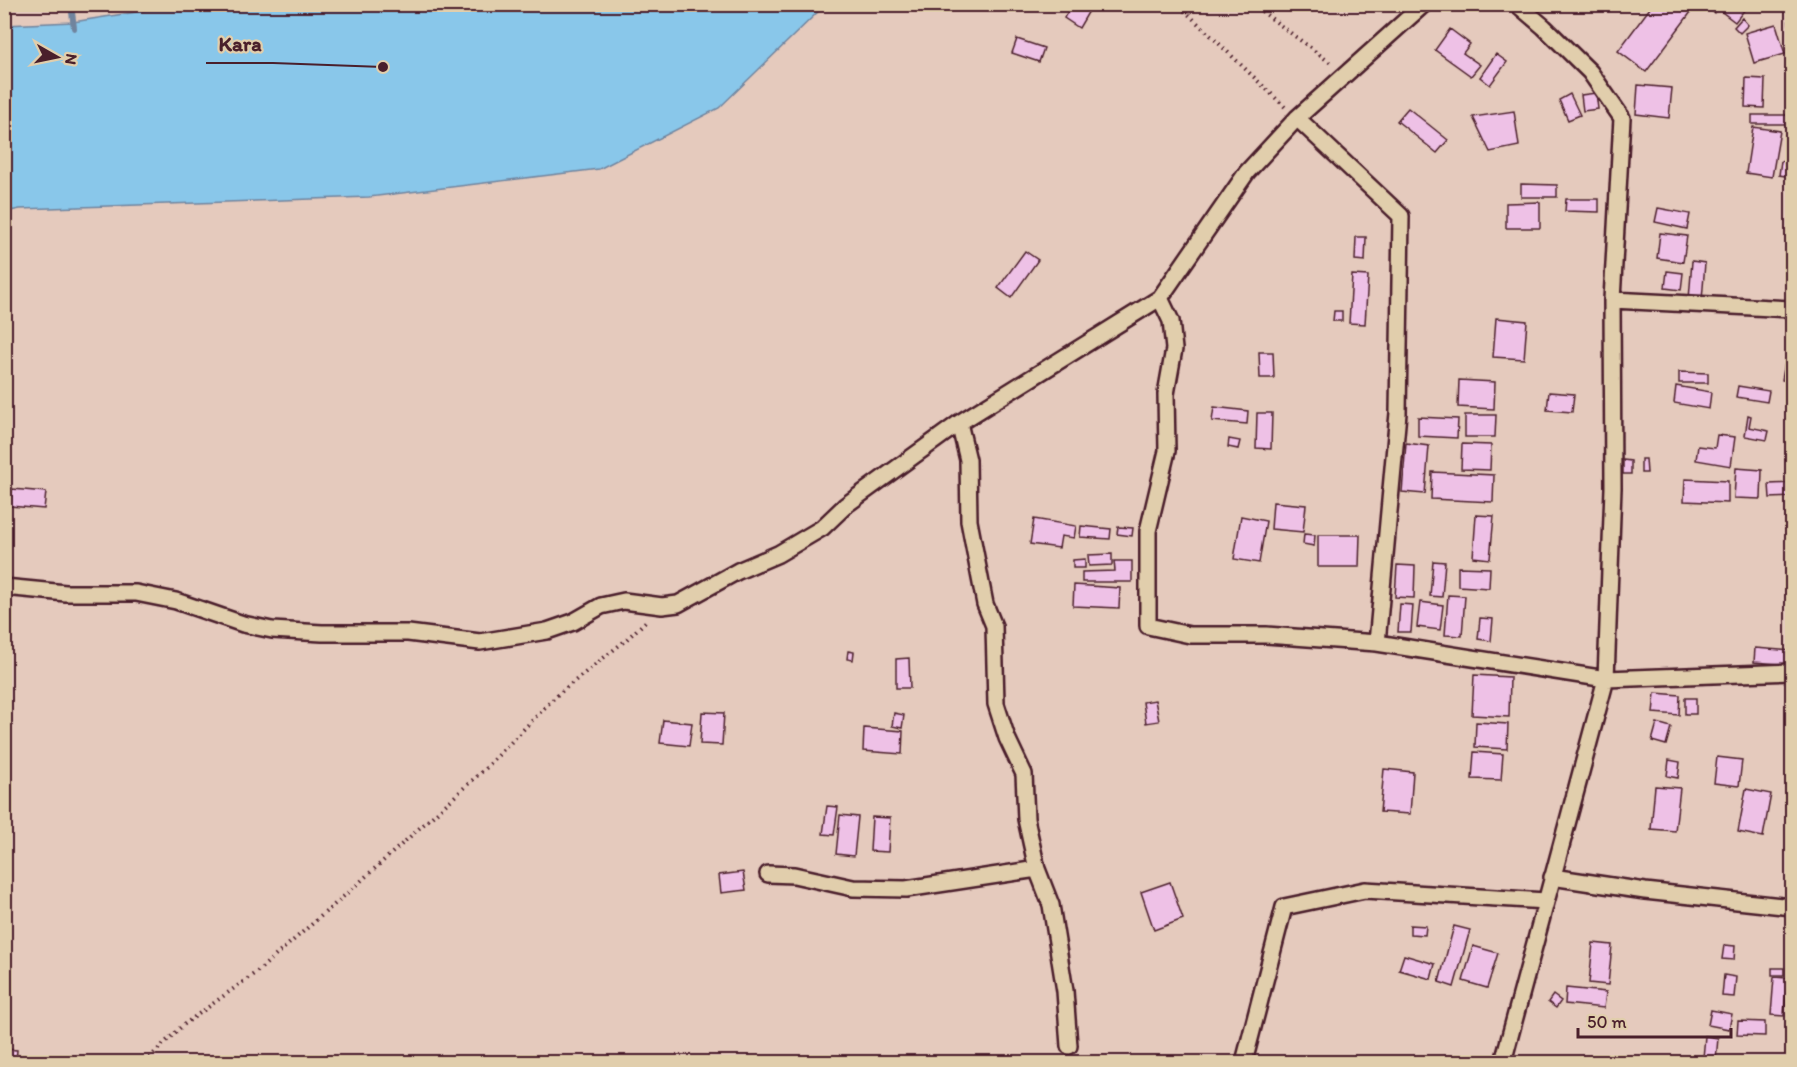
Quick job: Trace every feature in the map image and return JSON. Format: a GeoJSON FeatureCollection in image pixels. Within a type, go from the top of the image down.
{"type":"FeatureCollection","features":[{"type":"Feature","properties":{"kind":"street"},"geometry":{"type":"LineString","coordinates":[[4,587],[66,593],[136,593],[176,601],[243,624],[272,630],[322,633],[408,633],[480,642],[547,631],[573,622],[602,606],[624,601],[662,606],[678,604],[738,571],[778,554],[822,528],[846,505],[959,423],[1160,298],[1247,172],[1297,118],[1424,4]]}},
{"type":"Feature","properties":{"kind":"street"},"geometry":{"type":"LineString","coordinates":[[1503,1062],[1606,679],[1613,488],[1612,300],[1622,118],[1590,72],[1545,27],[1517,4]]}},
{"type":"Feature","properties":{"kind":"street"},"geometry":{"type":"LineString","coordinates":[[1297,118],[1401,216],[1398,413],[1377,643]]}},
{"type":"Feature","properties":{"kind":"street"},"geometry":{"type":"LineString","coordinates":[[1160,298],[1171,321],[1174,349],[1166,394],[1167,451],[1148,531],[1149,626],[1190,635],[1266,635],[1377,643],[1606,679],[1792,672]]}},
{"type":"Feature","properties":{"kind":"street"},"geometry":{"type":"LineString","coordinates":[[1612,300],[1792,309]]}},
{"type":"Feature","properties":{"kind":"street"},"geometry":{"type":"LineString","coordinates":[[959,423],[968,460],[969,521],[985,604],[994,626],[996,704],[1007,738],[1024,774],[1026,819],[1037,869],[1051,905],[1065,991],[1069,1046]]}},
{"type":"Feature","properties":{"kind":"street"},"geometry":{"type":"LineString","coordinates":[[768,874],[794,875],[853,888],[906,889],[1037,869]]}},
{"type":"Feature","properties":{"kind":"street"},"geometry":{"type":"LineString","coordinates":[[1552,878],[1792,907]]}},
{"type":"Feature","properties":{"kind":"street"},"geometry":{"type":"LineString","coordinates":[[1244,1062],[1284,907],[1365,890],[1546,901]]}},
{"type":"Feature","properties":{"kind":"path"},"geometry":{"type":"LineString","coordinates":[[1174,4],[1186,12],[1297,118]]}},
{"type":"Feature","properties":{"kind":"path"},"geometry":{"type":"LineString","coordinates":[[1186,12],[1196,4]]}},
{"type":"Feature","properties":{"kind":"path"},"geometry":{"type":"LineString","coordinates":[[1252,4],[1347,75]]}},
{"type":"Feature","properties":{"kind":"path"},"geometry":{"type":"LineString","coordinates":[[145,1062],[182,1026],[258,971],[405,843],[486,768],[556,696],[626,640],[662,606]]}},
{"type":"Feature","properties":{"kind":"water"},"geometry":{"type":"Polygon","coordinates":[[[180,5],[825,5],[719,108],[599,169],[369,197],[20,209],[5,212],[5,25],[73,22],[180,5]]]}},
{"type":"Feature","properties":{"kind":"building"},"geometry":{"type":"Polygon","coordinates":[[[1072,4],[1093,4],[1079,28],[1064,18],[1072,4]]]}},
{"type":"Feature","properties":{"kind":"building"},"geometry":{"type":"Polygon","coordinates":[[[1653,4],[1697,4],[1646,72],[1618,51],[1653,4]]]}},
{"type":"Feature","properties":{"kind":"building"},"geometry":{"type":"Polygon","coordinates":[[[1704,4],[1721,4],[1714,13],[1704,4]]]}},
{"type":"Feature","properties":{"kind":"building"},"geometry":{"type":"Polygon","coordinates":[[[1727,4],[1749,4],[1735,22],[1722,12],[1727,4]]]}},
{"type":"Feature","properties":{"kind":"building"},"geometry":{"type":"Polygon","coordinates":[[[1742,18],[1748,25],[1740,33],[1734,27],[1742,18]]]}},
{"type":"Feature","properties":{"kind":"building"},"geometry":{"type":"Polygon","coordinates":[[[1792,20],[1792,43],[1789,21],[1792,20]]]}},
{"type":"Feature","properties":{"kind":"building"},"geometry":{"type":"Polygon","coordinates":[[[1776,24],[1785,54],[1754,63],[1745,33],[1776,24]]]}},
{"type":"Feature","properties":{"kind":"building"},"geometry":{"type":"Polygon","coordinates":[[[1450,29],[1470,44],[1463,53],[1480,65],[1471,76],[1435,50],[1450,29]]]}},
{"type":"Feature","properties":{"kind":"building"},"geometry":{"type":"Polygon","coordinates":[[[1017,39],[1044,48],[1039,62],[1012,53],[1017,39]]]}},
{"type":"Feature","properties":{"kind":"building"},"geometry":{"type":"Polygon","coordinates":[[[1496,54],[1507,62],[1490,85],[1480,77],[1496,54]]]}},
{"type":"Feature","properties":{"kind":"building"},"geometry":{"type":"Polygon","coordinates":[[[1746,78],[1765,79],[1764,108],[1745,107],[1746,78]]]}},
{"type":"Feature","properties":{"kind":"building"},"geometry":{"type":"Polygon","coordinates":[[[1638,85],[1672,88],[1669,118],[1636,114],[1638,85]]]}},
{"type":"Feature","properties":{"kind":"building"},"geometry":{"type":"Polygon","coordinates":[[[1596,93],[1598,109],[1583,111],[1581,95],[1596,93]]]}},
{"type":"Feature","properties":{"kind":"building"},"geometry":{"type":"Polygon","coordinates":[[[1570,94],[1580,115],[1568,120],[1559,100],[1570,94]]]}},
{"type":"Feature","properties":{"kind":"building"},"geometry":{"type":"Polygon","coordinates":[[[1408,108],[1448,140],[1437,153],[1397,121],[1408,108]]]}},
{"type":"Feature","properties":{"kind":"building"},"geometry":{"type":"Polygon","coordinates":[[[1514,111],[1519,146],[1490,152],[1473,117],[1514,111]]]}},
{"type":"Feature","properties":{"kind":"building"},"geometry":{"type":"Polygon","coordinates":[[[1752,115],[1792,115],[1792,124],[1752,124],[1752,115]]]}},
{"type":"Feature","properties":{"kind":"building"},"geometry":{"type":"Polygon","coordinates":[[[1753,127],[1780,131],[1772,177],[1746,173],[1753,127]]]}},
{"type":"Feature","properties":{"kind":"building"},"geometry":{"type":"Polygon","coordinates":[[[1781,161],[1792,163],[1792,177],[1779,175],[1781,161]]]}},
{"type":"Feature","properties":{"kind":"building"},"geometry":{"type":"Polygon","coordinates":[[[1521,184],[1557,185],[1557,197],[1521,197],[1521,184]]]}},
{"type":"Feature","properties":{"kind":"building"},"geometry":{"type":"Polygon","coordinates":[[[1566,199],[1599,199],[1599,212],[1565,211],[1566,199]]]}},
{"type":"Feature","properties":{"kind":"building"},"geometry":{"type":"Polygon","coordinates":[[[1540,202],[1540,228],[1506,228],[1506,203],[1540,202]]]}},
{"type":"Feature","properties":{"kind":"building"},"geometry":{"type":"Polygon","coordinates":[[[1658,208],[1690,214],[1687,229],[1655,222],[1658,208]]]}},
{"type":"Feature","properties":{"kind":"building"},"geometry":{"type":"Polygon","coordinates":[[[1660,233],[1687,236],[1683,262],[1657,258],[1660,233]]]}},
{"type":"Feature","properties":{"kind":"building"},"geometry":{"type":"Polygon","coordinates":[[[1356,237],[1366,237],[1365,261],[1355,260],[1356,237]]]}},
{"type":"Feature","properties":{"kind":"building"},"geometry":{"type":"Polygon","coordinates":[[[1025,251],[1038,260],[1011,298],[998,288],[1025,251]]]}},
{"type":"Feature","properties":{"kind":"building"},"geometry":{"type":"Polygon","coordinates":[[[1692,261],[1705,263],[1702,300],[1689,299],[1692,261]]]}},
{"type":"Feature","properties":{"kind":"building"},"geometry":{"type":"Polygon","coordinates":[[[1667,271],[1683,273],[1681,290],[1665,288],[1667,271]]]}},
{"type":"Feature","properties":{"kind":"building"},"geometry":{"type":"Polygon","coordinates":[[[1792,271],[1792,301],[1788,301],[1792,271]]]}},
{"type":"Feature","properties":{"kind":"building"},"geometry":{"type":"Polygon","coordinates":[[[1352,275],[1368,276],[1365,324],[1349,323],[1352,275]]]}},
{"type":"Feature","properties":{"kind":"building"},"geometry":{"type":"Polygon","coordinates":[[[1334,311],[1342,311],[1342,321],[1333,321],[1334,311]]]}},
{"type":"Feature","properties":{"kind":"building"},"geometry":{"type":"Polygon","coordinates":[[[1788,315],[1792,316],[1792,324],[1786,323],[1788,315]]]}},
{"type":"Feature","properties":{"kind":"building"},"geometry":{"type":"Polygon","coordinates":[[[1496,318],[1527,321],[1524,359],[1493,357],[1496,318]]]}},
{"type":"Feature","properties":{"kind":"building"},"geometry":{"type":"Polygon","coordinates":[[[1790,334],[1792,334],[1792,382],[1782,380],[1790,334]]]}},
{"type":"Feature","properties":{"kind":"building"},"geometry":{"type":"Polygon","coordinates":[[[1259,352],[1273,352],[1274,378],[1260,378],[1259,352]]]}},
{"type":"Feature","properties":{"kind":"building"},"geometry":{"type":"Polygon","coordinates":[[[1679,372],[1708,373],[1708,383],[1679,383],[1679,372]]]}},
{"type":"Feature","properties":{"kind":"building"},"geometry":{"type":"Polygon","coordinates":[[[1459,380],[1495,382],[1494,409],[1458,407],[1459,380]]]}},
{"type":"Feature","properties":{"kind":"building"},"geometry":{"type":"Polygon","coordinates":[[[1676,386],[1711,392],[1709,409],[1674,403],[1676,386]]]}},
{"type":"Feature","properties":{"kind":"building"},"geometry":{"type":"Polygon","coordinates":[[[1738,386],[1769,391],[1767,402],[1736,397],[1738,386]]]}},
{"type":"Feature","properties":{"kind":"building"},"geometry":{"type":"Polygon","coordinates":[[[1549,392],[1574,394],[1572,412],[1547,410],[1549,392]]]}},
{"type":"Feature","properties":{"kind":"building"},"geometry":{"type":"Polygon","coordinates":[[[1214,407],[1248,411],[1247,424],[1212,421],[1214,407]]]}},
{"type":"Feature","properties":{"kind":"building"},"geometry":{"type":"Polygon","coordinates":[[[1257,413],[1272,413],[1271,449],[1256,448],[1257,413]]]}},
{"type":"Feature","properties":{"kind":"building"},"geometry":{"type":"Polygon","coordinates":[[[1465,415],[1496,415],[1495,437],[1465,437],[1465,415]]]}},
{"type":"Feature","properties":{"kind":"building"},"geometry":{"type":"Polygon","coordinates":[[[1748,415],[1751,416],[1749,427],[1769,431],[1767,440],[1745,436],[1748,415]]]}},
{"type":"Feature","properties":{"kind":"building"},"geometry":{"type":"Polygon","coordinates":[[[1418,417],[1458,419],[1457,438],[1418,436],[1418,417]]]}},
{"type":"Feature","properties":{"kind":"building"},"geometry":{"type":"Polygon","coordinates":[[[1717,435],[1735,437],[1731,466],[1696,460],[1698,446],[1715,448],[1717,435]]]}},
{"type":"Feature","properties":{"kind":"building"},"geometry":{"type":"Polygon","coordinates":[[[1229,439],[1240,441],[1238,449],[1228,447],[1229,439]]]}},
{"type":"Feature","properties":{"kind":"building"},"geometry":{"type":"Polygon","coordinates":[[[1406,443],[1429,446],[1425,494],[1402,492],[1406,443]]]}},
{"type":"Feature","properties":{"kind":"building"},"geometry":{"type":"Polygon","coordinates":[[[1462,444],[1491,445],[1490,470],[1461,469],[1462,444]]]}},
{"type":"Feature","properties":{"kind":"building"},"geometry":{"type":"Polygon","coordinates":[[[1641,459],[1646,459],[1647,473],[1641,473],[1641,459]]]}},
{"type":"Feature","properties":{"kind":"building"},"geometry":{"type":"Polygon","coordinates":[[[1623,460],[1631,461],[1631,474],[1623,474],[1623,460]]]}},
{"type":"Feature","properties":{"kind":"building"},"geometry":{"type":"Polygon","coordinates":[[[1736,468],[1762,470],[1761,499],[1734,498],[1736,468]]]}},
{"type":"Feature","properties":{"kind":"building"},"geometry":{"type":"Polygon","coordinates":[[[1432,472],[1494,475],[1493,502],[1431,499],[1432,472]]]}},
{"type":"Feature","properties":{"kind":"building"},"geometry":{"type":"Polygon","coordinates":[[[1685,479],[1728,481],[1728,503],[1684,501],[1685,479]]]}},
{"type":"Feature","properties":{"kind":"building"},"geometry":{"type":"Polygon","coordinates":[[[1792,483],[1792,497],[1770,498],[1769,484],[1792,483]]]}},
{"type":"Feature","properties":{"kind":"building"},"geometry":{"type":"Polygon","coordinates":[[[12,489],[46,492],[44,509],[10,506],[12,489]]]}},
{"type":"Feature","properties":{"kind":"building"},"geometry":{"type":"Polygon","coordinates":[[[1273,502],[1306,505],[1303,532],[1271,529],[1273,502]]]}},
{"type":"Feature","properties":{"kind":"building"},"geometry":{"type":"Polygon","coordinates":[[[1476,515],[1494,516],[1490,559],[1473,557],[1476,515]]]}},
{"type":"Feature","properties":{"kind":"building"},"geometry":{"type":"Polygon","coordinates":[[[1241,516],[1266,521],[1259,563],[1234,559],[1241,516]]]}},
{"type":"Feature","properties":{"kind":"building"},"geometry":{"type":"Polygon","coordinates":[[[1034,519],[1076,526],[1074,538],[1061,536],[1059,548],[1030,544],[1034,519]]]}},
{"type":"Feature","properties":{"kind":"building"},"geometry":{"type":"Polygon","coordinates":[[[1081,526],[1111,529],[1110,539],[1080,537],[1081,526]]]}},
{"type":"Feature","properties":{"kind":"building"},"geometry":{"type":"Polygon","coordinates":[[[1118,527],[1133,528],[1132,536],[1117,534],[1118,527]]]}},
{"type":"Feature","properties":{"kind":"building"},"geometry":{"type":"Polygon","coordinates":[[[1304,534],[1315,535],[1314,546],[1303,544],[1304,534]]]}},
{"type":"Feature","properties":{"kind":"building"},"geometry":{"type":"Polygon","coordinates":[[[1318,535],[1360,535],[1359,567],[1318,567],[1318,535]]]}},
{"type":"Feature","properties":{"kind":"building"},"geometry":{"type":"Polygon","coordinates":[[[1112,554],[1112,565],[1089,566],[1088,555],[1112,554]]]}},
{"type":"Feature","properties":{"kind":"building"},"geometry":{"type":"Polygon","coordinates":[[[1085,559],[1085,568],[1073,568],[1073,560],[1085,559]]]}},
{"type":"Feature","properties":{"kind":"building"},"geometry":{"type":"Polygon","coordinates":[[[1114,561],[1132,561],[1132,582],[1082,582],[1082,572],[1115,571],[1114,561]]]}},
{"type":"Feature","properties":{"kind":"building"},"geometry":{"type":"Polygon","coordinates":[[[1433,561],[1445,562],[1442,597],[1430,596],[1433,561]]]}},
{"type":"Feature","properties":{"kind":"building"},"geometry":{"type":"Polygon","coordinates":[[[1397,565],[1415,566],[1414,598],[1395,597],[1397,565]]]}},
{"type":"Feature","properties":{"kind":"building"},"geometry":{"type":"Polygon","coordinates":[[[1458,567],[1490,568],[1489,588],[1458,586],[1458,567]]]}},
{"type":"Feature","properties":{"kind":"building"},"geometry":{"type":"Polygon","coordinates":[[[1074,585],[1120,588],[1119,608],[1073,606],[1074,585]]]}},
{"type":"Feature","properties":{"kind":"building"},"geometry":{"type":"Polygon","coordinates":[[[1448,595],[1465,596],[1462,636],[1445,635],[1448,595]]]}},
{"type":"Feature","properties":{"kind":"building"},"geometry":{"type":"Polygon","coordinates":[[[1420,602],[1443,605],[1440,630],[1417,627],[1420,602]]]}},
{"type":"Feature","properties":{"kind":"building"},"geometry":{"type":"Polygon","coordinates":[[[1400,604],[1413,605],[1411,632],[1398,632],[1400,604]]]}},
{"type":"Feature","properties":{"kind":"building"},"geometry":{"type":"Polygon","coordinates":[[[1480,618],[1493,619],[1491,641],[1478,639],[1480,618]]]}},
{"type":"Feature","properties":{"kind":"building"},"geometry":{"type":"Polygon","coordinates":[[[1755,648],[1792,651],[1792,665],[1754,662],[1755,648]]]}},
{"type":"Feature","properties":{"kind":"building"},"geometry":{"type":"Polygon","coordinates":[[[848,651],[854,652],[853,660],[847,659],[848,651]]]}},
{"type":"Feature","properties":{"kind":"building"},"geometry":{"type":"Polygon","coordinates":[[[909,658],[910,688],[896,688],[896,659],[909,658]]]}},
{"type":"Feature","properties":{"kind":"building"},"geometry":{"type":"Polygon","coordinates":[[[1474,675],[1510,677],[1509,717],[1472,715],[1474,675]]]}},
{"type":"Feature","properties":{"kind":"building"},"geometry":{"type":"Polygon","coordinates":[[[1655,693],[1680,695],[1679,715],[1653,713],[1655,693]]]}},
{"type":"Feature","properties":{"kind":"building"},"geometry":{"type":"Polygon","coordinates":[[[1685,698],[1696,698],[1696,714],[1685,714],[1685,698]]]}},
{"type":"Feature","properties":{"kind":"building"},"geometry":{"type":"Polygon","coordinates":[[[1155,700],[1159,721],[1146,723],[1143,702],[1155,700]]]}},
{"type":"Feature","properties":{"kind":"building"},"geometry":{"type":"Polygon","coordinates":[[[702,712],[724,713],[722,745],[700,744],[702,712]]]}},
{"type":"Feature","properties":{"kind":"building"},"geometry":{"type":"Polygon","coordinates":[[[894,713],[904,715],[902,728],[892,726],[894,713]]]}},
{"type":"Feature","properties":{"kind":"building"},"geometry":{"type":"Polygon","coordinates":[[[663,720],[692,723],[689,746],[660,743],[663,720]]]}},
{"type":"Feature","properties":{"kind":"building"},"geometry":{"type":"Polygon","coordinates":[[[1476,722],[1508,724],[1507,749],[1475,747],[1476,722]]]}},
{"type":"Feature","properties":{"kind":"building"},"geometry":{"type":"Polygon","coordinates":[[[1657,723],[1671,727],[1666,745],[1652,741],[1657,723]]]}},
{"type":"Feature","properties":{"kind":"building"},"geometry":{"type":"Polygon","coordinates":[[[864,728],[903,731],[902,754],[863,751],[864,728]]]}},
{"type":"Feature","properties":{"kind":"building"},"geometry":{"type":"Polygon","coordinates":[[[1474,752],[1503,754],[1501,780],[1472,779],[1474,752]]]}},
{"type":"Feature","properties":{"kind":"building"},"geometry":{"type":"Polygon","coordinates":[[[1717,757],[1742,760],[1739,786],[1714,783],[1717,757]]]}},
{"type":"Feature","properties":{"kind":"building"},"geometry":{"type":"Polygon","coordinates":[[[1669,760],[1680,762],[1678,778],[1667,776],[1669,760]]]}},
{"type":"Feature","properties":{"kind":"building"},"geometry":{"type":"Polygon","coordinates":[[[1384,769],[1413,772],[1410,814],[1380,812],[1384,769]]]}},
{"type":"Feature","properties":{"kind":"building"},"geometry":{"type":"Polygon","coordinates":[[[1655,786],[1680,788],[1675,831],[1651,829],[1655,786]]]}},
{"type":"Feature","properties":{"kind":"building"},"geometry":{"type":"Polygon","coordinates":[[[1746,789],[1771,794],[1763,837],[1738,832],[1746,789]]]}},
{"type":"Feature","properties":{"kind":"building"},"geometry":{"type":"Polygon","coordinates":[[[827,806],[838,807],[834,835],[823,834],[827,806]]]}},
{"type":"Feature","properties":{"kind":"building"},"geometry":{"type":"Polygon","coordinates":[[[840,815],[858,817],[854,856],[836,854],[840,815]]]}},
{"type":"Feature","properties":{"kind":"building"},"geometry":{"type":"Polygon","coordinates":[[[872,817],[890,818],[888,852],[870,851],[872,817]]]}},
{"type":"Feature","properties":{"kind":"building"},"geometry":{"type":"Polygon","coordinates":[[[743,872],[746,890],[721,893],[719,875],[743,872]]]}},
{"type":"Feature","properties":{"kind":"building"},"geometry":{"type":"Polygon","coordinates":[[[1170,882],[1183,919],[1154,930],[1141,892],[1170,882]]]}},
{"type":"Feature","properties":{"kind":"building"},"geometry":{"type":"Polygon","coordinates":[[[1410,925],[1426,926],[1425,935],[1410,934],[1410,925]]]}},
{"type":"Feature","properties":{"kind":"building"},"geometry":{"type":"Polygon","coordinates":[[[1454,926],[1470,930],[1454,987],[1439,982],[1454,926]]]}},
{"type":"Feature","properties":{"kind":"building"},"geometry":{"type":"Polygon","coordinates":[[[1593,943],[1612,945],[1608,985],[1589,983],[1593,943]]]}},
{"type":"Feature","properties":{"kind":"building"},"geometry":{"type":"Polygon","coordinates":[[[1724,945],[1735,946],[1734,960],[1722,959],[1724,945]]]}},
{"type":"Feature","properties":{"kind":"building"},"geometry":{"type":"Polygon","coordinates":[[[1473,946],[1498,953],[1487,988],[1463,981],[1473,946]]]}},
{"type":"Feature","properties":{"kind":"building"},"geometry":{"type":"Polygon","coordinates":[[[1404,955],[1435,964],[1431,979],[1399,970],[1404,955]]]}},
{"type":"Feature","properties":{"kind":"building"},"geometry":{"type":"Polygon","coordinates":[[[1772,968],[1784,968],[1784,975],[1772,975],[1772,968]]]}},
{"type":"Feature","properties":{"kind":"building"},"geometry":{"type":"Polygon","coordinates":[[[1724,975],[1736,977],[1734,997],[1722,996],[1724,975]]]}},
{"type":"Feature","properties":{"kind":"building"},"geometry":{"type":"Polygon","coordinates":[[[1774,977],[1787,978],[1784,1016],[1771,1015],[1774,977]]]}},
{"type":"Feature","properties":{"kind":"building"},"geometry":{"type":"Polygon","coordinates":[[[1566,988],[1606,992],[1604,1008],[1565,1004],[1566,988]]]}},
{"type":"Feature","properties":{"kind":"building"},"geometry":{"type":"Polygon","coordinates":[[[1553,995],[1561,1001],[1556,1008],[1548,1002],[1553,995]]]}},
{"type":"Feature","properties":{"kind":"building"},"geometry":{"type":"Polygon","coordinates":[[[1711,1010],[1732,1014],[1729,1029],[1708,1025],[1711,1010]]]}},
{"type":"Feature","properties":{"kind":"building"},"geometry":{"type":"Polygon","coordinates":[[[1738,1021],[1765,1022],[1765,1036],[1737,1035],[1738,1021]]]}},
{"type":"Feature","properties":{"kind":"building"},"geometry":{"type":"Polygon","coordinates":[[[1705,1036],[1718,1038],[1716,1060],[1703,1058],[1705,1036]]]}},
{"type":"Feature","properties":{"kind":"building"},"geometry":{"type":"Polygon","coordinates":[[[6,1049],[17,1050],[16,1062],[5,1062],[6,1049]]]}},
{"type":"Feature","properties":{"kind":"building"},"geometry":{"type":"Polygon","coordinates":[[[1088,1057],[1091,1062],[1078,1062],[1078,1061],[1088,1057]]]}},
{"type":"Feature","properties":{"kind":"waterway"},"geometry":{"type":"LineString","coordinates":[[71,4],[74,28]]}},
{"type":"Feature","properties":{"kind":"place","name":"Kara"},"geometry":{"type":"Point","coordinates":[383,67]}}]}
